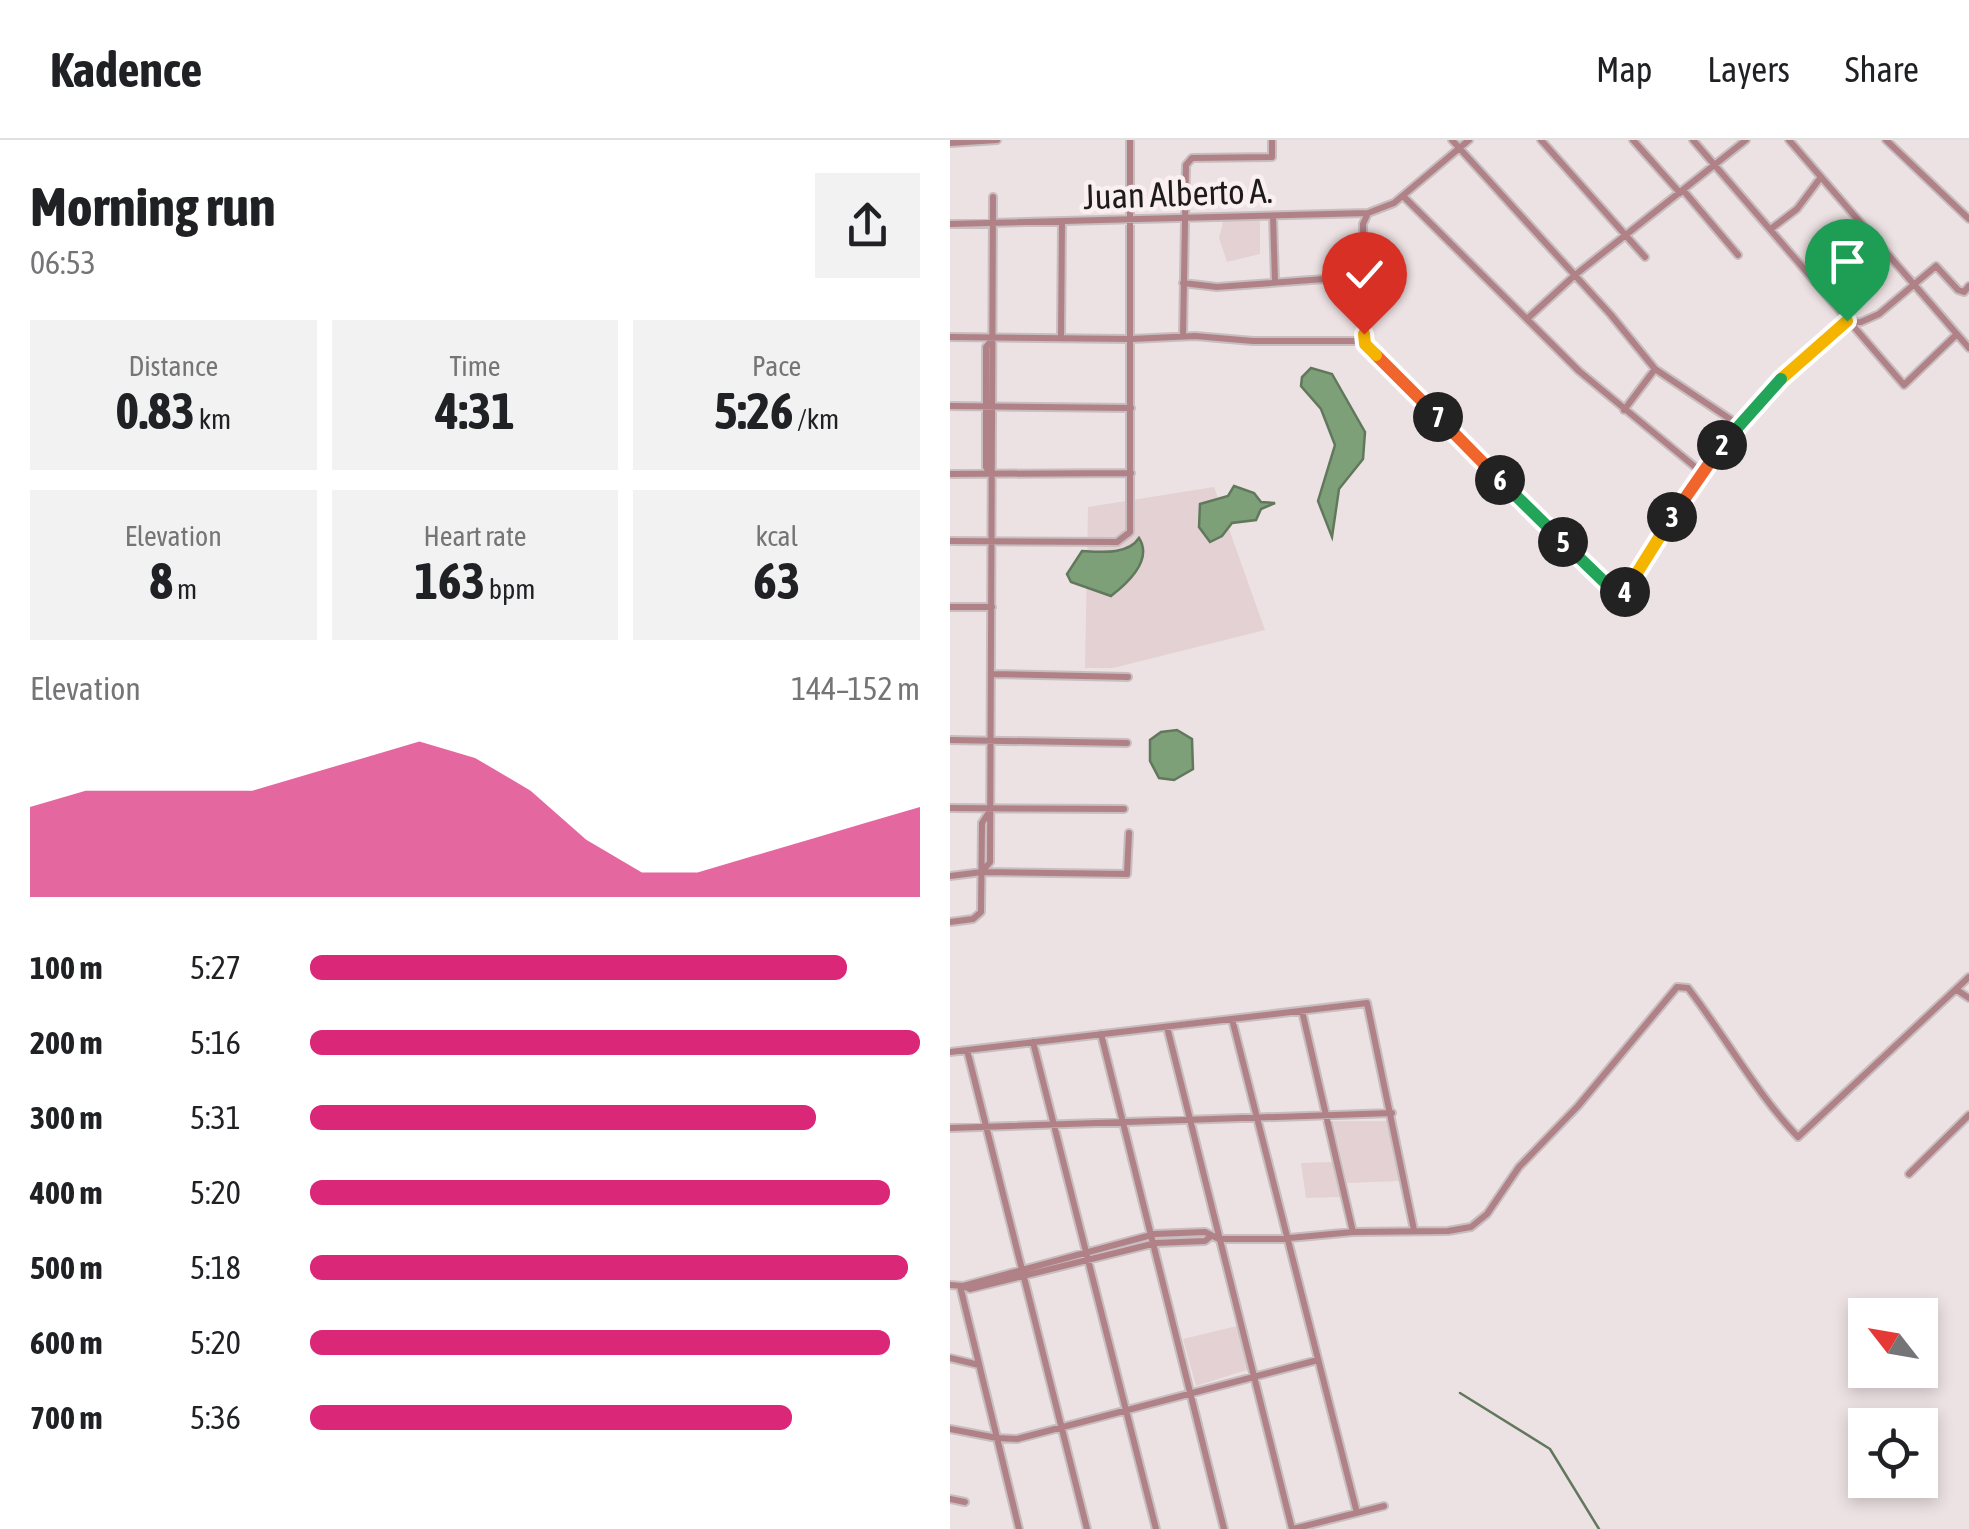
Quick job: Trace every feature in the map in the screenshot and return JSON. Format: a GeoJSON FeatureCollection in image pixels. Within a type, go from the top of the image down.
{"type":"FeatureCollection","features":[{"type":"Feature","properties":{"kind":"street"},"geometry":{"type":"LineString","coordinates":[[950,143],[996,140]]}},
{"type":"Feature","properties":{"kind":"street"},"geometry":{"type":"LineString","coordinates":[[950,540],[1118,542],[1130,532],[1130,140]]}},
{"type":"Feature","properties":{"kind":"street"},"geometry":{"type":"LineString","coordinates":[[1183,336],[1184,218],[1189,160],[1272,157],[1272,140]]}},
{"type":"Feature","properties":{"kind":"street"},"geometry":{"type":"LineString","coordinates":[[1452,140],[1655,369],[1739,425]]}},
{"type":"Feature","properties":{"kind":"street","name":"Juan Alberto A."},"geometry":{"type":"LineString","coordinates":[[950,224],[1368,213],[1387,208],[1469,140]]}},
{"type":"Feature","properties":{"kind":"street"},"geometry":{"type":"LineString","coordinates":[[1542,140],[1645,257]]}},
{"type":"Feature","properties":{"kind":"street"},"geometry":{"type":"LineString","coordinates":[[1634,140],[1738,254]]}},
{"type":"Feature","properties":{"kind":"street"},"geometry":{"type":"LineString","coordinates":[[1692,140],[1904,384],[1956,334]]}},
{"type":"Feature","properties":{"kind":"street"},"geometry":{"type":"LineString","coordinates":[[1528,319],[1575,275],[1746,140]]}},
{"type":"Feature","properties":{"kind":"street"},"geometry":{"type":"LineString","coordinates":[[1789,140],[1969,348]]}},
{"type":"Feature","properties":{"kind":"street"},"geometry":{"type":"LineString","coordinates":[[1886,140],[1969,219]]}},
{"type":"Feature","properties":{"kind":"street"},"geometry":{"type":"LineString","coordinates":[[1772,228],[1797,209],[1821,178]]}},
{"type":"Feature","properties":{"kind":"street"},"geometry":{"type":"LineString","coordinates":[[1403,196],[1624,410],[1700,471]]}},
{"type":"Feature","properties":{"kind":"street"},"geometry":{"type":"LineString","coordinates":[[950,922],[980,917],[982,872],[990,862],[992,541],[986,348],[992,339],[994,197]]}},
{"type":"Feature","properties":{"kind":"street"},"geometry":{"type":"LineString","coordinates":[[1364,341],[1363,224],[1368,213]]}},
{"type":"Feature","properties":{"kind":"street"},"geometry":{"type":"LineString","coordinates":[[1272,216],[1276,282]]}},
{"type":"Feature","properties":{"kind":"street"},"geometry":{"type":"LineString","coordinates":[[1061,338],[1062,222]]}},
{"type":"Feature","properties":{"kind":"street"},"geometry":{"type":"LineString","coordinates":[[1815,281],[1871,236]]}},
{"type":"Feature","properties":{"kind":"street"},"geometry":{"type":"LineString","coordinates":[[950,336],[1364,341],[1621,598],[1700,471],[1780,380],[1847,321],[1861,322],[1879,314],[1936,266],[1958,290],[1964,292],[1969,286]]}},
{"type":"Feature","properties":{"kind":"street"},"geometry":{"type":"LineString","coordinates":[[1183,283],[1216,287],[1365,276]]}},
{"type":"Feature","properties":{"kind":"street"},"geometry":{"type":"LineString","coordinates":[[1624,410],[1655,369]]}},
{"type":"Feature","properties":{"kind":"street"},"geometry":{"type":"LineString","coordinates":[[950,406],[1131,408]]}},
{"type":"Feature","properties":{"kind":"street"},"geometry":{"type":"LineString","coordinates":[[950,474],[1131,473]]}},
{"type":"Feature","properties":{"kind":"street"},"geometry":{"type":"LineString","coordinates":[[950,606],[992,607]]}},
{"type":"Feature","properties":{"kind":"street"},"geometry":{"type":"LineString","coordinates":[[992,674],[1128,678]]}},
{"type":"Feature","properties":{"kind":"street"},"geometry":{"type":"LineString","coordinates":[[950,740],[1128,743]]}},
{"type":"Feature","properties":{"kind":"street"},"geometry":{"type":"LineString","coordinates":[[950,808],[1124,809]]}},
{"type":"Feature","properties":{"kind":"street"},"geometry":{"type":"LineString","coordinates":[[950,876],[982,872],[1127,874],[1129,833]]}},
{"type":"Feature","properties":{"kind":"street"},"geometry":{"type":"LineString","coordinates":[[956,1286],[970,1290],[1022,1272],[1150,1240],[1288,1239],[1353,1232],[1464,1230],[1481,1221],[1519,1166],[1590,1093],[1677,986],[1688,988],[1728,1039],[1774,1110],[1798,1137],[1969,977]]}},
{"type":"Feature","properties":{"kind":"street"},"geometry":{"type":"LineString","coordinates":[[1957,990],[1969,998]]}},
{"type":"Feature","properties":{"kind":"street"},"geometry":{"type":"LineString","coordinates":[[950,1052],[1369,1006],[1414,1230]]}},
{"type":"Feature","properties":{"kind":"street"},"geometry":{"type":"LineString","coordinates":[[1302,1011],[1353,1232]]}},
{"type":"Feature","properties":{"kind":"street"},"geometry":{"type":"LineString","coordinates":[[1232,1019],[1357,1513]]}},
{"type":"Feature","properties":{"kind":"street"},"geometry":{"type":"LineString","coordinates":[[1167,1026],[1215,1238],[1292,1529],[1384,1506]]}},
{"type":"Feature","properties":{"kind":"street"},"geometry":{"type":"LineString","coordinates":[[1101,1034],[1224,1529]]}},
{"type":"Feature","properties":{"kind":"street"},"geometry":{"type":"LineString","coordinates":[[1032,1042],[1156,1529]]}},
{"type":"Feature","properties":{"kind":"street"},"geometry":{"type":"LineString","coordinates":[[967,1050],[1087,1529]]}},
{"type":"Feature","properties":{"kind":"street"},"geometry":{"type":"LineString","coordinates":[[950,1128],[1392,1114]]}},
{"type":"Feature","properties":{"kind":"street"},"geometry":{"type":"LineString","coordinates":[[1909,1174],[1969,1115]]}},
{"type":"Feature","properties":{"kind":"street"},"geometry":{"type":"LineString","coordinates":[[950,1273],[979,1365],[1020,1529]]}},
{"type":"Feature","properties":{"kind":"street"},"geometry":{"type":"LineString","coordinates":[[950,1358],[979,1365]]}},
{"type":"Feature","properties":{"kind":"street"},"geometry":{"type":"LineString","coordinates":[[950,1429],[1017,1439],[1318,1360]]}},
{"type":"Feature","properties":{"kind":"street"},"geometry":{"type":"LineString","coordinates":[[950,1499],[965,1502]]}},
{"type":"Feature","properties":{"kind":"shaded area"},"geometry":{"type":"Polygon","coordinates":[[[1224,218],[1260,219],[1260,254],[1227,262],[1219,238],[1224,218]]]}},
{"type":"Feature","properties":{"kind":"shaded area"},"geometry":{"type":"Polygon","coordinates":[[[1311,368],[1332,374],[1365,432],[1363,459],[1339,489],[1332,537],[1318,501],[1335,445],[1321,409],[1301,386],[1302,377],[1311,368]]]}},
{"type":"Feature","properties":{"kind":"shaded area"},"geometry":{"type":"Polygon","coordinates":[[[1234,486],[1254,493],[1261,502],[1275,503],[1261,509],[1256,520],[1232,523],[1222,536],[1210,542],[1199,527],[1200,504],[1228,496],[1234,486]]]}},
{"type":"Feature","properties":{"kind":"shaded area"},"geometry":{"type":"Polygon","coordinates":[[[1214,487],[1265,630],[1113,668],[1085,668],[1088,507],[1214,487]]]}},
{"type":"Feature","properties":{"kind":"shaded area"},"geometry":{"type":"Polygon","coordinates":[[[1139,538],[1143,546],[1141,563],[1111,596],[1071,582],[1067,574],[1082,551],[1121,550],[1139,538]]]}},
{"type":"Feature","properties":{"kind":"shaded area"},"geometry":{"type":"Polygon","coordinates":[[[1177,730],[1192,739],[1193,769],[1174,780],[1159,778],[1150,761],[1150,740],[1161,732],[1177,730]]]}},
{"type":"Feature","properties":{"kind":"shaded area"},"geometry":{"type":"Polygon","coordinates":[[[1333,1121],[1388,1121],[1400,1181],[1347,1183],[1333,1121]]]}},
{"type":"Feature","properties":{"kind":"shaded area"},"geometry":{"type":"Polygon","coordinates":[[[1332,1162],[1341,1197],[1306,1198],[1301,1163],[1332,1162]]]}},
{"type":"Feature","properties":{"kind":"shaded area"},"geometry":{"type":"Polygon","coordinates":[[[1241,1325],[1250,1369],[1196,1386],[1183,1339],[1241,1325]]]}},
{"type":"Feature","properties":{"kind":"waterway"},"geometry":{"type":"LineString","coordinates":[[1460,1393],[1550,1449],[1599,1529]]}},
{"type":"Feature","properties":{"kind":"route"},"geometry":{"type":"LineString","coordinates":[[1364,334],[1367,346],[1621,598],[1700,471],[1780,380],[1847,321]]}}]}
